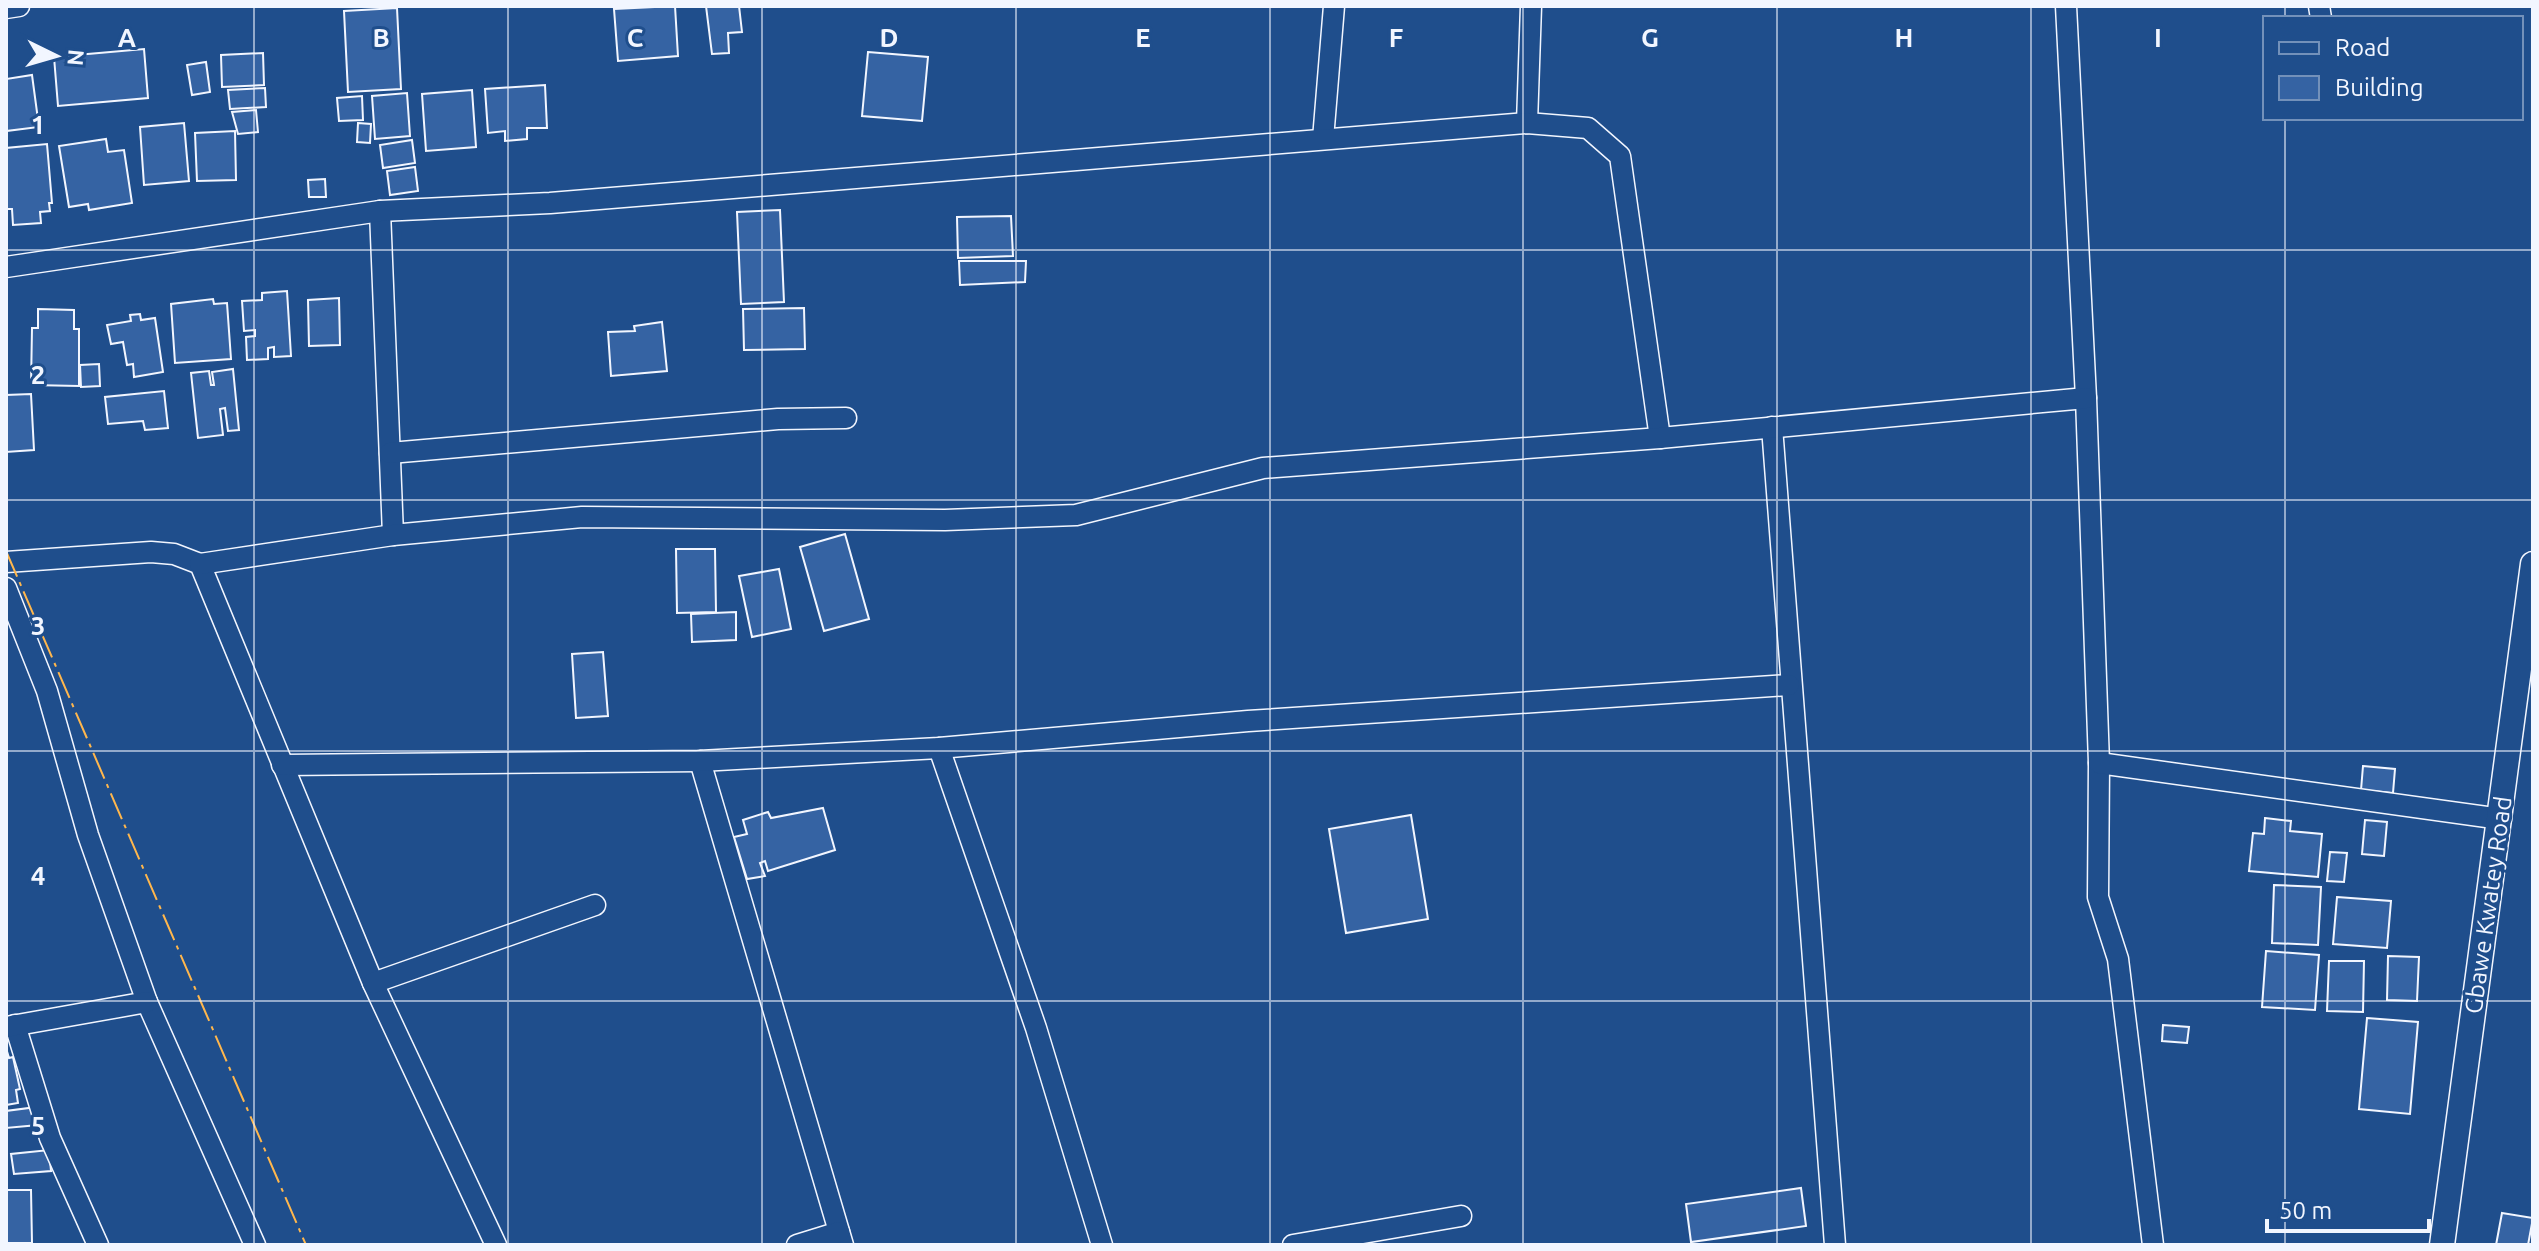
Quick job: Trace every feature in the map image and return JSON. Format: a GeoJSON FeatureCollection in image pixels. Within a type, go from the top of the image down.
{"type":"FeatureCollection","features":[{"type":"Feature","properties":{"kind":"street"},"geometry":{"type":"LineString","coordinates":[[6,8],[19,6]]}},
{"type":"Feature","properties":{"kind":"street"},"geometry":{"type":"LineString","coordinates":[[1323,139],[1334,6]]}},
{"type":"Feature","properties":{"kind":"street"},"geometry":{"type":"LineString","coordinates":[[1527,123],[1531,6]]}},
{"type":"Feature","properties":{"kind":"street"},"geometry":{"type":"LineString","coordinates":[[2066,6],[2086,398],[2099,763],[2098,897],[2118,959],[2153,1245]]}},
{"type":"Feature","properties":{"kind":"street"},"geometry":{"type":"LineString","coordinates":[[6,267],[49,258],[380,211],[550,203],[1527,123],[1588,128],[1620,156],[1660,438]]}},
{"type":"Feature","properties":{"kind":"street"},"geometry":{"type":"LineString","coordinates":[[380,211],[393,535]]}},
{"type":"Feature","properties":{"kind":"street"},"geometry":{"type":"LineString","coordinates":[[6,562],[151,552],[174,554],[200,564],[393,535],[582,517],[945,520],[1076,515],[1263,468],[1660,438],[2086,398]]}},
{"type":"Feature","properties":{"kind":"street"},"geometry":{"type":"LineString","coordinates":[[390,453],[778,419],[846,418]]}},
{"type":"Feature","properties":{"kind":"street"},"geometry":{"type":"LineString","coordinates":[[1772,427],[1789,685],[1835,1245]]}},
{"type":"Feature","properties":{"kind":"street"},"geometry":{"type":"LineString","coordinates":[[200,564],[373,983],[496,1245]]}},
{"type":"Feature","properties":{"kind":"street","name":"Gbawe Kwatey Road"},"geometry":{"type":"LineString","coordinates":[[2442,1245],[2533,564]]}},
{"type":"Feature","properties":{"kind":"street"},"geometry":{"type":"LineString","coordinates":[[6,588],[47,691],[88,835],[147,1002],[255,1245]]}},
{"type":"Feature","properties":{"kind":"street"},"geometry":{"type":"LineString","coordinates":[[282,765],[700,761],[939,748],[1248,721],[1789,685]]}},
{"type":"Feature","properties":{"kind":"street"},"geometry":{"type":"LineString","coordinates":[[939,748],[1036,1028],[1102,1245]]}},
{"type":"Feature","properties":{"kind":"street"},"geometry":{"type":"LineString","coordinates":[[700,761],[841,1238],[797,1245]]}},
{"type":"Feature","properties":{"kind":"street"},"geometry":{"type":"LineString","coordinates":[[2099,763],[2501,819]]}},
{"type":"Feature","properties":{"kind":"street"},"geometry":{"type":"LineString","coordinates":[[373,983],[595,905]]}},
{"type":"Feature","properties":{"kind":"street"},"geometry":{"type":"LineString","coordinates":[[98,1245],[50,1138],[10,1026],[147,1002]]}},
{"type":"Feature","properties":{"kind":"street"},"geometry":{"type":"LineString","coordinates":[[1293,1245],[1461,1216]]}},
{"type":"Feature","properties":{"kind":"building"},"geometry":{"type":"Polygon","coordinates":[[[675,6],[678,56],[618,61],[614,9],[675,6]]]}},
{"type":"Feature","properties":{"kind":"building"},"geometry":{"type":"Polygon","coordinates":[[[706,6],[739,6],[742,32],[728,33],[729,53],[712,54],[706,6]]]}},
{"type":"Feature","properties":{"kind":"building"},"geometry":{"type":"Polygon","coordinates":[[[397,8],[401,89],[348,92],[344,11],[397,8]]]}},
{"type":"Feature","properties":{"kind":"building"},"geometry":{"type":"Polygon","coordinates":[[[144,49],[148,98],[58,106],[54,57],[144,49]]]}},
{"type":"Feature","properties":{"kind":"building"},"geometry":{"type":"Polygon","coordinates":[[[868,52],[928,57],[922,121],[862,116],[868,52]]]}},
{"type":"Feature","properties":{"kind":"building"},"geometry":{"type":"Polygon","coordinates":[[[263,53],[264,85],[222,87],[221,55],[263,53]]]}},
{"type":"Feature","properties":{"kind":"building"},"geometry":{"type":"Polygon","coordinates":[[[206,62],[210,92],[192,95],[187,65],[206,62]]]}},
{"type":"Feature","properties":{"kind":"building"},"geometry":{"type":"Polygon","coordinates":[[[32,75],[39,127],[6,131],[6,79],[32,75]]]}},
{"type":"Feature","properties":{"kind":"building"},"geometry":{"type":"Polygon","coordinates":[[[545,85],[547,128],[527,128],[527,139],[505,141],[505,131],[488,133],[485,89],[545,85]]]}},
{"type":"Feature","properties":{"kind":"building"},"geometry":{"type":"Polygon","coordinates":[[[265,88],[266,107],[230,109],[228,90],[265,88]]]}},
{"type":"Feature","properties":{"kind":"building"},"geometry":{"type":"Polygon","coordinates":[[[472,90],[476,147],[426,151],[422,94],[472,90]]]}},
{"type":"Feature","properties":{"kind":"building"},"geometry":{"type":"Polygon","coordinates":[[[407,93],[410,136],[375,139],[372,96],[407,93]]]}},
{"type":"Feature","properties":{"kind":"building"},"geometry":{"type":"Polygon","coordinates":[[[362,96],[363,120],[339,121],[337,98],[362,96]]]}},
{"type":"Feature","properties":{"kind":"building"},"geometry":{"type":"Polygon","coordinates":[[[256,110],[258,132],[238,134],[232,112],[256,110]]]}},
{"type":"Feature","properties":{"kind":"building"},"geometry":{"type":"Polygon","coordinates":[[[184,123],[189,181],[144,185],[140,127],[184,123]]]}},
{"type":"Feature","properties":{"kind":"building"},"geometry":{"type":"Polygon","coordinates":[[[358,123],[371,124],[370,143],[357,142],[358,123]]]}},
{"type":"Feature","properties":{"kind":"building"},"geometry":{"type":"Polygon","coordinates":[[[235,131],[236,180],[197,181],[195,133],[235,131]]]}},
{"type":"Feature","properties":{"kind":"building"},"geometry":{"type":"Polygon","coordinates":[[[106,139],[108,152],[124,150],[132,203],[89,210],[88,204],[69,207],[59,146],[106,139]]]}},
{"type":"Feature","properties":{"kind":"building"},"geometry":{"type":"Polygon","coordinates":[[[412,140],[415,163],[383,168],[380,145],[412,140]]]}},
{"type":"Feature","properties":{"kind":"building"},"geometry":{"type":"Polygon","coordinates":[[[47,144],[50,211],[40,212],[41,223],[13,225],[12,209],[6,209],[6,148],[47,144]]]}},
{"type":"Feature","properties":{"kind":"building"},"geometry":{"type":"Polygon","coordinates":[[[415,167],[418,191],[390,195],[387,171],[415,167]]]}},
{"type":"Feature","properties":{"kind":"building"},"geometry":{"type":"Polygon","coordinates":[[[325,179],[326,197],[309,197],[308,180],[325,179]]]}},
{"type":"Feature","properties":{"kind":"building"},"geometry":{"type":"Polygon","coordinates":[[[780,210],[784,302],[741,304],[737,212],[780,210]]]}},
{"type":"Feature","properties":{"kind":"building"},"geometry":{"type":"Polygon","coordinates":[[[1011,216],[1013,256],[958,258],[957,217],[1011,216]]]}},
{"type":"Feature","properties":{"kind":"building"},"geometry":{"type":"Polygon","coordinates":[[[959,261],[1026,261],[1025,282],[960,285],[959,261]]]}},
{"type":"Feature","properties":{"kind":"building"},"geometry":{"type":"Polygon","coordinates":[[[287,291],[291,356],[274,357],[274,347],[268,348],[268,359],[247,360],[246,337],[255,336],[255,330],[244,331],[242,301],[262,300],[262,293],[287,291]]]}},
{"type":"Feature","properties":{"kind":"building"},"geometry":{"type":"Polygon","coordinates":[[[339,298],[340,345],[309,346],[308,300],[339,298]]]}},
{"type":"Feature","properties":{"kind":"building"},"geometry":{"type":"Polygon","coordinates":[[[213,299],[214,304],[227,303],[231,359],[175,363],[171,304],[213,299]]]}},
{"type":"Feature","properties":{"kind":"building"},"geometry":{"type":"Polygon","coordinates":[[[804,308],[805,349],[744,350],[743,309],[804,308]]]}},
{"type":"Feature","properties":{"kind":"building"},"geometry":{"type":"Polygon","coordinates":[[[38,309],[74,310],[74,329],[79,329],[79,386],[31,385],[32,328],[38,328],[38,309]]]}},
{"type":"Feature","properties":{"kind":"building"},"geometry":{"type":"Polygon","coordinates":[[[140,314],[141,320],[155,318],[163,372],[134,377],[133,364],[127,365],[123,342],[111,344],[107,325],[131,321],[130,315],[140,314]]]}},
{"type":"Feature","properties":{"kind":"building"},"geometry":{"type":"Polygon","coordinates":[[[662,322],[667,371],[611,376],[608,332],[635,331],[634,326],[662,322]]]}},
{"type":"Feature","properties":{"kind":"building"},"geometry":{"type":"Polygon","coordinates":[[[99,364],[100,386],[81,387],[80,365],[99,364]]]}},
{"type":"Feature","properties":{"kind":"building"},"geometry":{"type":"Polygon","coordinates":[[[233,369],[239,430],[228,431],[225,408],[220,409],[223,435],[198,438],[191,373],[209,371],[211,385],[214,385],[212,372],[233,369]]]}},
{"type":"Feature","properties":{"kind":"building"},"geometry":{"type":"Polygon","coordinates":[[[164,391],[168,428],[145,430],[143,421],[108,424],[105,397],[164,391]]]}},
{"type":"Feature","properties":{"kind":"building"},"geometry":{"type":"Polygon","coordinates":[[[31,394],[34,450],[6,452],[6,395],[31,394]]]}},
{"type":"Feature","properties":{"kind":"building"},"geometry":{"type":"Polygon","coordinates":[[[845,534],[869,619],[824,631],[800,547],[845,534]]]}},
{"type":"Feature","properties":{"kind":"building"},"geometry":{"type":"Polygon","coordinates":[[[676,549],[715,549],[716,612],[677,613],[676,549]]]}},
{"type":"Feature","properties":{"kind":"building"},"geometry":{"type":"Polygon","coordinates":[[[779,569],[791,629],[752,637],[739,576],[779,569]]]}},
{"type":"Feature","properties":{"kind":"building"},"geometry":{"type":"Polygon","coordinates":[[[736,612],[736,640],[692,642],[691,614],[736,612]]]}},
{"type":"Feature","properties":{"kind":"building"},"geometry":{"type":"Polygon","coordinates":[[[603,652],[608,716],[576,718],[572,654],[603,652]]]}},
{"type":"Feature","properties":{"kind":"building"},"geometry":{"type":"Polygon","coordinates":[[[2363,766],[2395,769],[2393,793],[2361,790],[2363,766]]]}},
{"type":"Feature","properties":{"kind":"building"},"geometry":{"type":"Polygon","coordinates":[[[823,808],[835,850],[768,871],[765,861],[760,863],[765,876],[747,879],[734,837],[747,834],[743,820],[768,812],[771,818],[823,808]]]}},
{"type":"Feature","properties":{"kind":"building"},"geometry":{"type":"Polygon","coordinates":[[[1411,815],[1428,919],[1346,933],[1329,829],[1411,815]]]}},
{"type":"Feature","properties":{"kind":"building"},"geometry":{"type":"Polygon","coordinates":[[[2265,818],[2291,821],[2290,831],[2322,834],[2318,877],[2249,871],[2253,833],[2264,834],[2265,818]]]}},
{"type":"Feature","properties":{"kind":"building"},"geometry":{"type":"Polygon","coordinates":[[[2365,820],[2387,822],[2384,856],[2362,854],[2365,820]]]}},
{"type":"Feature","properties":{"kind":"building"},"geometry":{"type":"Polygon","coordinates":[[[2330,852],[2347,853],[2344,882],[2327,881],[2330,852]]]}},
{"type":"Feature","properties":{"kind":"building"},"geometry":{"type":"Polygon","coordinates":[[[2274,885],[2321,887],[2318,945],[2272,943],[2274,885]]]}},
{"type":"Feature","properties":{"kind":"building"},"geometry":{"type":"Polygon","coordinates":[[[2337,897],[2391,901],[2387,948],[2333,944],[2337,897]]]}},
{"type":"Feature","properties":{"kind":"building"},"geometry":{"type":"Polygon","coordinates":[[[2266,951],[2319,955],[2315,1010],[2262,1007],[2266,951]]]}},
{"type":"Feature","properties":{"kind":"building"},"geometry":{"type":"Polygon","coordinates":[[[2388,956],[2419,957],[2417,1001],[2387,1000],[2388,956]]]}},
{"type":"Feature","properties":{"kind":"building"},"geometry":{"type":"Polygon","coordinates":[[[2329,961],[2364,961],[2363,1012],[2327,1011],[2329,961]]]}},
{"type":"Feature","properties":{"kind":"building"},"geometry":{"type":"Polygon","coordinates":[[[2367,1018],[2418,1022],[2410,1114],[2359,1109],[2367,1018]]]}},
{"type":"Feature","properties":{"kind":"building"},"geometry":{"type":"Polygon","coordinates":[[[2163,1025],[2189,1027],[2187,1043],[2162,1041],[2163,1025]]]}},
{"type":"Feature","properties":{"kind":"building"},"geometry":{"type":"Polygon","coordinates":[[[6,1048],[9,1058],[13,1057],[20,1089],[16,1090],[18,1103],[6,1105],[6,1048]]]}},
{"type":"Feature","properties":{"kind":"building"},"geometry":{"type":"Polygon","coordinates":[[[37,1107],[38,1125],[6,1128],[6,1111],[37,1107]]]}},
{"type":"Feature","properties":{"kind":"building"},"geometry":{"type":"Polygon","coordinates":[[[49,1150],[51,1171],[14,1174],[11,1154],[49,1150]]]}},
{"type":"Feature","properties":{"kind":"building"},"geometry":{"type":"Polygon","coordinates":[[[1801,1188],[1806,1226],[1691,1242],[1686,1204],[1801,1188]]]}},
{"type":"Feature","properties":{"kind":"building"},"geometry":{"type":"Polygon","coordinates":[[[6,1190],[31,1190],[32,1243],[6,1243],[6,1190]]]}},
{"type":"Feature","properties":{"kind":"building"},"geometry":{"type":"Polygon","coordinates":[[[2502,1213],[2533,1218],[2528,1245],[2496,1245],[2502,1213]]]}},
{"type":"Feature","properties":{"kind":"power"},"geometry":{"type":"LineString","coordinates":[[6,551],[306,1245]]}}]}
